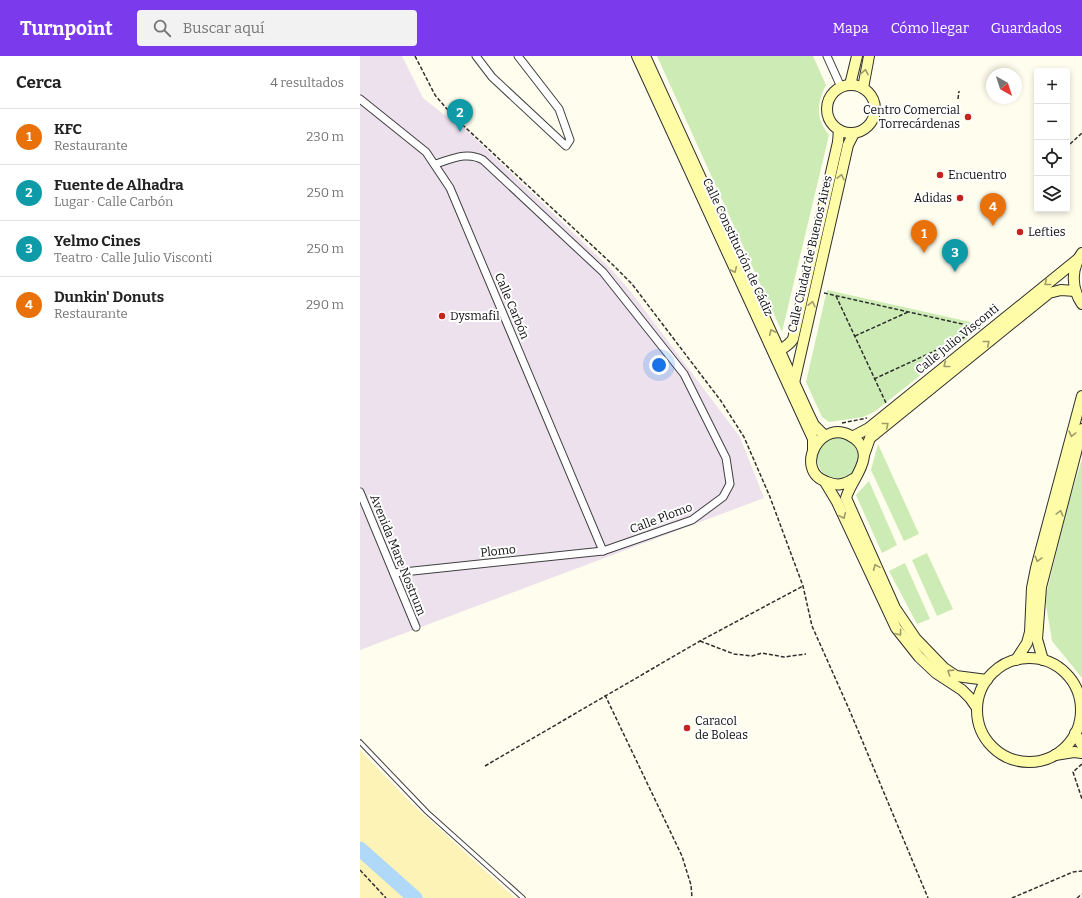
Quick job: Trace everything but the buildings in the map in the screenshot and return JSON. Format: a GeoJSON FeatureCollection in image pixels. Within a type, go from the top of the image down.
{"type":"FeatureCollection","features":[{"type":"Feature","properties":{"kind":"street"},"geometry":{"type":"LineString","coordinates":[[476,56],[492,77],[566,146],[570,140],[559,109],[518,56]]}},
{"type":"Feature","properties":{"kind":"street","name":"Calle Constitución de Cádiz"},"geometry":{"type":"LineString","coordinates":[[637,56],[777,354],[794,382],[814,425],[825,436]]}},
{"type":"Feature","properties":{"kind":"street","name":"Calle Constitución de Cádiz"},"geometry":{"type":"LineString","coordinates":[[645,56],[777,354],[812,439],[813,450]]}},
{"type":"Feature","properties":{"kind":"street"},"geometry":{"type":"LineString","coordinates":[[827,56],[846,86]]}},
{"type":"Feature","properties":{"kind":"street"},"geometry":{"type":"LineString","coordinates":[[846,86],[858,56]]}},
{"type":"Feature","properties":{"kind":"street"},"geometry":{"type":"LineString","coordinates":[[863,88],[869,56]]}},
{"type":"Feature","properties":{"kind":"street"},"geometry":{"type":"LineString","coordinates":[[846,86],[863,88],[873,99],[874,114],[867,126],[854,133],[839,130],[830,120],[827,108],[829,99],[834,92],[846,86]]}},
{"type":"Feature","properties":{"kind":"street","name":"Calle Carbón"},"geometry":{"type":"LineString","coordinates":[[360,99],[415,142],[436,164],[450,188],[603,552]]}},
{"type":"Feature","properties":{"kind":"street","name":"Calle Ciudad de Buenos Aires"},"geometry":{"type":"LineString","coordinates":[[777,354],[786,348],[793,339],[838,142],[839,130]]}},
{"type":"Feature","properties":{"kind":"street","name":"Calle Ciudad de Buenos Aires"},"geometry":{"type":"LineString","coordinates":[[794,382],[848,145],[854,133]]}},
{"type":"Feature","properties":{"kind":"street","name":"Calle Plomo"},"geometry":{"type":"LineString","coordinates":[[436,164],[468,155],[475,156],[483,160],[603,272],[684,374],[726,458],[730,476],[730,484],[724,497],[699,516],[684,523],[603,552]]}},
{"type":"Feature","properties":{"kind":"street"},"geometry":{"type":"LineString","coordinates":[[1080,256],[1074,275],[1075,291],[1082,304]]}},
{"type":"Feature","properties":{"kind":"street","name":"Calle Julio Visconti"},"geometry":{"type":"LineString","coordinates":[[852,437],[869,428],[1080,256]]}},
{"type":"Feature","properties":{"kind":"street","name":"Calle Julio Visconti"},"geometry":{"type":"LineString","coordinates":[[864,455],[870,438],[1049,294],[1061,290],[1075,291]]}},
{"type":"Feature","properties":{"kind":"street"},"geometry":{"type":"LineString","coordinates":[[1016,660],[1026,643],[1030,632],[1032,588],[1036,568],[1082,396]]}},
{"type":"Feature","properties":{"kind":"street"},"geometry":{"type":"LineString","coordinates":[[1043,660],[1037,639],[1041,587],[1082,429]]}},
{"type":"Feature","properties":{"kind":"street"},"geometry":{"type":"LineString","coordinates":[[977,708],[962,690],[936,673],[919,657],[896,628],[837,502],[812,466],[813,450],[816,443],[825,436],[836,433],[852,437],[860,445],[864,455],[863,466],[854,480],[846,498],[903,623],[928,654],[944,668],[956,676],[987,680]]}},
{"type":"Feature","properties":{"kind":"street"},"geometry":{"type":"LineString","coordinates":[[824,482],[841,485],[854,480]]}},
{"type":"Feature","properties":{"kind":"street","name":"Avenida Mare Nostrum"},"geometry":{"type":"LineString","coordinates":[[360,492],[416,627]]}},
{"type":"Feature","properties":{"kind":"street","name":"Plomo"},"geometry":{"type":"LineString","coordinates":[[394,573],[603,552]]}},
{"type":"Feature","properties":{"kind":"street"},"geometry":{"type":"LineString","coordinates":[[1016,660],[1043,660],[1061,670],[1068,677],[1076,690],[1080,705],[1080,715],[1075,733],[1061,751],[1044,760],[1030,762],[1015,760],[1006,757],[994,748],[984,737],[980,728],[977,708],[980,693],[987,680],[1000,668],[1016,660]]}},
{"type":"Feature","properties":{"kind":"street"},"geometry":{"type":"LineString","coordinates":[[1075,733],[1082,745]]}},
{"type":"Feature","properties":{"kind":"street"},"geometry":{"type":"LineString","coordinates":[[1055,755],[1074,752],[1082,753]]}},
{"type":"Feature","properties":{"kind":"lane"},"geometry":{"type":"LineString","coordinates":[[360,742],[427,812],[522,898]]}},
{"type":"Feature","properties":{"kind":"path"},"geometry":{"type":"LineString","coordinates":[[415,56],[435,95],[452,115],[632,284],[721,401],[744,437],[770,497],[803,586],[812,626],[849,709],[928,898]]}},
{"type":"Feature","properties":{"kind":"path"},"geometry":{"type":"LineString","coordinates":[[958,99],[959,91]]}},
{"type":"Feature","properties":{"kind":"path"},"geometry":{"type":"LineString","coordinates":[[1070,144],[1082,133]]}},
{"type":"Feature","properties":{"kind":"path"},"geometry":{"type":"LineString","coordinates":[[826,287],[824,293],[982,327],[978,331]]}},
{"type":"Feature","properties":{"kind":"path"},"geometry":{"type":"LineString","coordinates":[[836,296],[886,405],[892,401]]}},
{"type":"Feature","properties":{"kind":"path"},"geometry":{"type":"LineString","coordinates":[[855,336],[908,312]]}},
{"type":"Feature","properties":{"kind":"path"},"geometry":{"type":"LineString","coordinates":[[874,378],[972,335],[966,340]]}},
{"type":"Feature","properties":{"kind":"path"},"geometry":{"type":"LineString","coordinates":[[839,423],[871,416]]}},
{"type":"Feature","properties":{"kind":"path"},"geometry":{"type":"LineString","coordinates":[[485,766],[700,641],[803,586]]}},
{"type":"Feature","properties":{"kind":"path"},"geometry":{"type":"LineString","coordinates":[[700,641],[734,654],[752,656],[762,653],[784,657],[806,654]]}},
{"type":"Feature","properties":{"kind":"path"},"geometry":{"type":"LineString","coordinates":[[605,696],[682,856],[691,885],[692,898]]}},
{"type":"Feature","properties":{"kind":"path"},"geometry":{"type":"LineString","coordinates":[[1082,764],[1073,772],[1082,799]]}},
{"type":"Feature","properties":{"kind":"path"},"geometry":{"type":"LineString","coordinates":[[360,870],[386,898]]}},
{"type":"Feature","properties":{"kind":"path"},"geometry":{"type":"LineString","coordinates":[[1012,898],[1073,872],[1082,871]]}},
{"type":"Feature","properties":{"kind":"path"},"geometry":{"type":"LineString","coordinates":[[1077,898],[1082,894]]}},
{"type":"Feature","properties":{"kind":"shaded area"},"geometry":{"type":"Polygon","coordinates":[[[360,56],[402,56],[423,98],[443,114],[457,121],[612,270],[631,292],[740,437],[764,498],[360,650],[360,56]]]}},
{"type":"Feature","properties":{"kind":"green space"},"geometry":{"type":"Polygon","coordinates":[[[657,56],[813,56],[826,85],[819,104],[819,110],[821,123],[829,135],[782,332],[657,56]]]}},
{"type":"Feature","properties":{"kind":"green space"},"geometry":{"type":"Polygon","coordinates":[[[827,290],[984,325],[874,412],[863,417],[829,422],[822,417],[806,382],[827,290]]]}},
{"type":"Feature","properties":{"kind":"green space"},"geometry":{"type":"Polygon","coordinates":[[[838,437],[853,443],[859,458],[853,473],[838,479],[823,473],[817,458],[823,443],[838,437]]]}},
{"type":"Feature","properties":{"kind":"green space"},"geometry":{"type":"Polygon","coordinates":[[[878,444],[919,534],[904,541],[871,470],[878,444]]]}},
{"type":"Feature","properties":{"kind":"green space"},"geometry":{"type":"Polygon","coordinates":[[[1082,459],[1082,678],[1052,641],[1045,599],[1068,505],[1082,459]]]}},
{"type":"Feature","properties":{"kind":"green space"},"geometry":{"type":"Polygon","coordinates":[[[869,481],[897,545],[882,553],[856,495],[869,481]]]}},
{"type":"Feature","properties":{"kind":"green space"},"geometry":{"type":"Polygon","coordinates":[[[927,553],[953,609],[937,616],[912,560],[927,553]]]}},
{"type":"Feature","properties":{"kind":"green space"},"geometry":{"type":"Polygon","coordinates":[[[905,563],[930,619],[917,624],[889,571],[905,563]]]}},
{"type":"Feature","properties":{"kind":"sand"},"geometry":{"type":"Polygon","coordinates":[[[360,750],[410,802],[515,898],[360,898],[360,750]]]}},
{"type":"Feature","properties":{"kind":"waterway"},"geometry":{"type":"LineString","coordinates":[[360,849],[415,898]]}},
{"type":"Feature","properties":{"kind":"place","name":"Centro Comercial Torrecárdenas"},"geometry":{"type":"Point","coordinates":[968,117]}},
{"type":"Feature","properties":{"kind":"place","name":"Fuente de Alhadra"},"geometry":{"type":"Point","coordinates":[460,132]}},
{"type":"Feature","properties":{"kind":"place","name":"Encuentro"},"geometry":{"type":"Point","coordinates":[940,175]}},
{"type":"Feature","properties":{"kind":"place","name":"Adidas"},"geometry":{"type":"Point","coordinates":[960,198]}},
{"type":"Feature","properties":{"kind":"place","name":"Dunkin' Donuts"},"geometry":{"type":"Point","coordinates":[993,226]}},
{"type":"Feature","properties":{"kind":"place","name":"Lefties"},"geometry":{"type":"Point","coordinates":[1020,232]}},
{"type":"Feature","properties":{"kind":"place","name":"KFC"},"geometry":{"type":"Point","coordinates":[924,253]}},
{"type":"Feature","properties":{"kind":"place","name":"Yelmo Cines"},"geometry":{"type":"Point","coordinates":[955,272]}},
{"type":"Feature","properties":{"kind":"place","name":"Dysmafil"},"geometry":{"type":"Point","coordinates":[442,316]}},
{"type":"Feature","properties":{"kind":"place","name":"Caracol de Boleas"},"geometry":{"type":"Point","coordinates":[687,728]}}]}
